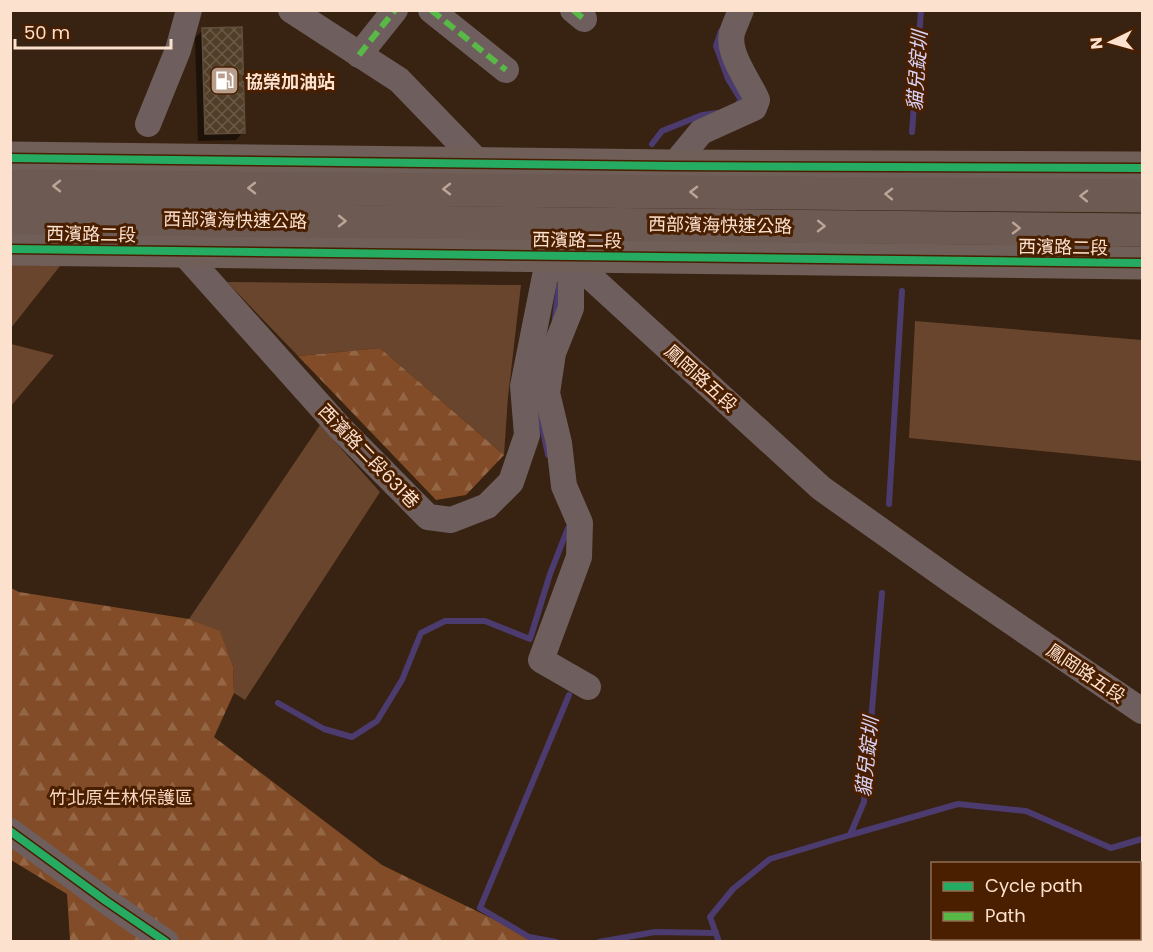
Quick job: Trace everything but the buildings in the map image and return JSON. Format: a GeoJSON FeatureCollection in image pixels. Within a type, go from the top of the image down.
{"type":"FeatureCollection","features":[{"type":"Feature","properties":{"kind":"highway","name":"西部濱海快速公路"},"geometry":{"type":"LineString","coordinates":[[10,186],[1143,196]]}},
{"type":"Feature","properties":{"kind":"highway","name":"西部濱海快速公路"},"geometry":{"type":"LineString","coordinates":[[10,218],[1143,230]]}},
{"type":"Feature","properties":{"kind":"main road"},"geometry":{"type":"LineString","coordinates":[[10,158],[673,166],[1143,168]]}},
{"type":"Feature","properties":{"kind":"main road","name":"西濱路二段"},"geometry":{"type":"LineString","coordinates":[[10,249],[565,254],[1143,263]]}},
{"type":"Feature","properties":{"kind":"street"},"geometry":{"type":"LineString","coordinates":[[148,124],[178,50],[189,10]]}},
{"type":"Feature","properties":{"kind":"street","name":"鳳岡路五段"},"geometry":{"type":"LineString","coordinates":[[291,10],[399,80],[480,163],[532,223],[821,488],[949,580],[1143,711]]}},
{"type":"Feature","properties":{"kind":"street"},"geometry":{"type":"LineString","coordinates":[[359,55],[395,10]]}},
{"type":"Feature","properties":{"kind":"street"},"geometry":{"type":"LineString","coordinates":[[431,10],[506,70]]}},
{"type":"Feature","properties":{"kind":"street"},"geometry":{"type":"LineString","coordinates":[[673,166],[701,132],[754,108],[757,100],[749,81],[733,56],[731,35],[741,10]]}},
{"type":"Feature","properties":{"kind":"street","name":"西濱路二段631巷"},"geometry":{"type":"LineString","coordinates":[[181,250],[340,428],[428,517],[451,520],[487,506],[511,482],[527,435],[523,386],[547,266],[565,254]]}},
{"type":"Feature","properties":{"kind":"street"},"geometry":{"type":"LineString","coordinates":[[565,254],[571,284],[571,308],[553,353],[548,393],[560,443],[564,486],[580,523],[579,557],[541,660],[588,687]]}},
{"type":"Feature","properties":{"kind":"street"},"geometry":{"type":"LineString","coordinates":[[10,831],[166,942]]}},
{"type":"Feature","properties":{"kind":"shaded area"},"geometry":{"type":"Polygon","coordinates":[[[64,261],[11,328],[11,265],[64,261]]]}},
{"type":"Feature","properties":{"kind":"shaded area"},"geometry":{"type":"Polygon","coordinates":[[[227,282],[521,285],[504,455],[380,348],[298,356],[227,282]]]}},
{"type":"Feature","properties":{"kind":"shaded area"},"geometry":{"type":"Polygon","coordinates":[[[915,321],[1142,340],[1142,461],[909,438],[915,321]]]}},
{"type":"Feature","properties":{"kind":"shaded area"},"geometry":{"type":"Polygon","coordinates":[[[10,344],[54,355],[11,406],[10,344]]]}},
{"type":"Feature","properties":{"kind":"shaded area"},"geometry":{"type":"Polygon","coordinates":[[[320,425],[380,492],[245,700],[234,693],[233,666],[220,632],[189,619],[320,425]]]}},
{"type":"Feature","properties":{"kind":"green space"},"geometry":{"type":"Polygon","coordinates":[[[380,348],[504,455],[466,495],[436,500],[298,356],[380,348]]]}},
{"type":"Feature","properties":{"kind":"green space","name":"竹北原生林保護區"},"geometry":{"type":"Polygon","coordinates":[[[11,588],[19,592],[189,619],[220,631],[233,666],[234,693],[214,737],[382,865],[522,933],[551,941],[70,941],[67,894],[11,860],[11,588]]]}},
{"type":"Feature","properties":{"kind":"waterway","name":"貓兒錠圳"},"geometry":{"type":"LineString","coordinates":[[912,132],[921,10]]}},
{"type":"Feature","properties":{"kind":"waterway"},"geometry":{"type":"LineString","coordinates":[[721,31],[716,46],[728,79],[741,100],[737,105]]}},
{"type":"Feature","properties":{"kind":"waterway"},"geometry":{"type":"LineString","coordinates":[[652,144],[662,131],[702,115],[718,113]]}},
{"type":"Feature","properties":{"kind":"waterway"},"geometry":{"type":"LineString","coordinates":[[555,318],[559,286]]}},
{"type":"Feature","properties":{"kind":"waterway","name":"貓兒錠圳"},"geometry":{"type":"LineString","coordinates":[[889,504],[902,291]]}},
{"type":"Feature","properties":{"kind":"waterway"},"geometry":{"type":"LineString","coordinates":[[539,412],[548,455]]}},
{"type":"Feature","properties":{"kind":"waterway"},"geometry":{"type":"LineString","coordinates":[[278,703],[324,729],[352,737],[377,721],[402,680],[421,633],[445,621],[485,621],[530,639],[550,574],[568,528]]}},
{"type":"Feature","properties":{"kind":"waterway","name":"貓兒錠圳"},"geometry":{"type":"LineString","coordinates":[[719,942],[710,917],[733,889],[770,859],[850,835],[864,802],[882,593]]}},
{"type":"Feature","properties":{"kind":"waterway"},"geometry":{"type":"LineString","coordinates":[[556,942],[529,937],[480,908],[569,695]]}},
{"type":"Feature","properties":{"kind":"waterway"},"geometry":{"type":"LineString","coordinates":[[850,835],[958,804],[1026,811],[1111,848],[1142,839]]}},
{"type":"Feature","properties":{"kind":"waterway"},"geometry":{"type":"LineString","coordinates":[[599,942],[655,932],[716,933]]}},
{"type":"Feature","properties":{"kind":"marked path"},"geometry":{"type":"LineString","coordinates":[[359,55],[395,10]]}},
{"type":"Feature","properties":{"kind":"marked path"},"geometry":{"type":"LineString","coordinates":[[431,10],[506,70]]}},
{"type":"Feature","properties":{"kind":"marked path"},"geometry":{"type":"LineString","coordinates":[[573,10],[584,19]]}},
{"type":"Feature","properties":{"kind":"cycle path"},"geometry":{"type":"LineString","coordinates":[[10,158],[673,166],[1142,168]]}},
{"type":"Feature","properties":{"kind":"cycle path"},"geometry":{"type":"LineString","coordinates":[[10,249],[1142,263]]}},
{"type":"Feature","properties":{"kind":"cycle path"},"geometry":{"type":"LineString","coordinates":[[10,831],[166,942]]}},
{"type":"Feature","properties":{"kind":"place","name":"協榮加油站"},"geometry":{"type":"Point","coordinates":[224,81]}}]}
